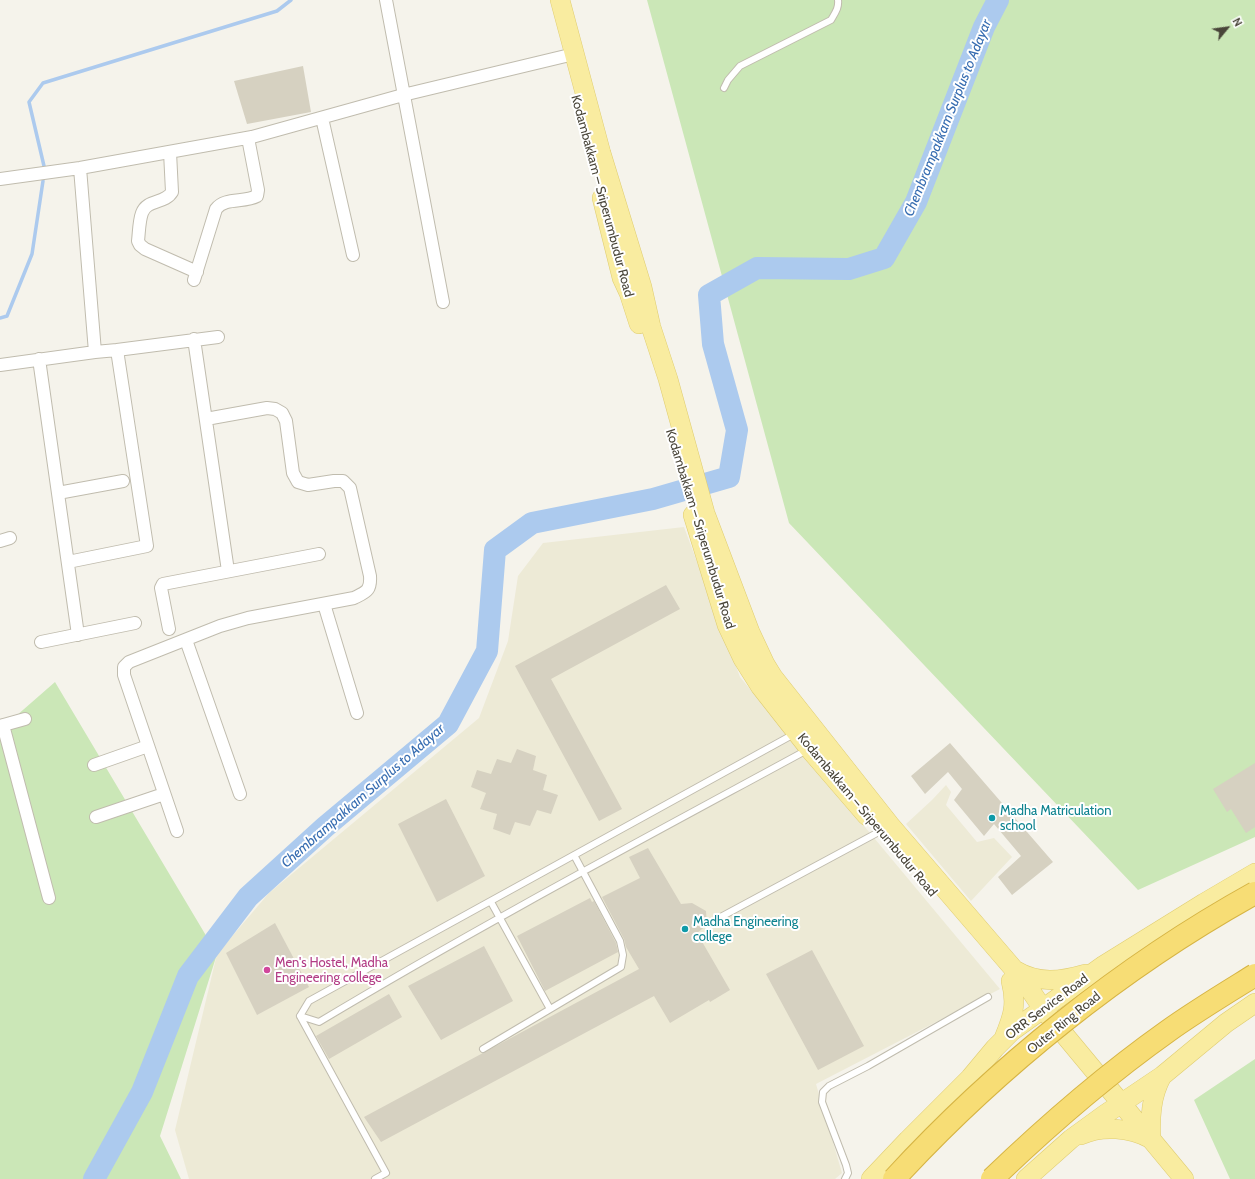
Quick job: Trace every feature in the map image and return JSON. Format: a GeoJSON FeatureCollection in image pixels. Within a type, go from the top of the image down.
{"type":"FeatureCollection","features":[{"type":"Feature","properties":{"kind":"highway","name":"Outer Ring Road"},"geometry":{"type":"LineString","coordinates":[[894,1179],[980,1094],[1019,1059],[1083,1006],[1180,938],[1255,893]]}},
{"type":"Feature","properties":{"kind":"highway"},"geometry":{"type":"LineString","coordinates":[[992,1179],[1048,1127],[1108,1077],[1168,1031],[1255,975]]}},
{"type":"Feature","properties":{"kind":"main road","name":"Kodambakkam – Sriperumbudur Road"},"geometry":{"type":"LineString","coordinates":[[548,0],[569,55]]}},
{"type":"Feature","properties":{"kind":"main road","name":"Kodambakkam – Sriperumbudur Road"},"geometry":{"type":"LineString","coordinates":[[560,0],[569,55],[591,154],[622,278],[629,293],[692,487],[727,625],[743,659],[760,686],[804,728],[885,828],[1012,974],[1035,995],[1043,1009],[1184,1179]]}},
{"type":"Feature","properties":{"kind":"main road"},"geometry":{"type":"LineString","coordinates":[[1200,905],[1229,880],[1255,861]]}},
{"type":"Feature","properties":{"kind":"main road","name":"ORR Service Road"},"geometry":{"type":"LineString","coordinates":[[871,1179],[970,1078],[1004,1038],[1097,970],[1200,905],[1255,873]]}},
{"type":"Feature","properties":{"kind":"main road"},"geometry":{"type":"LineString","coordinates":[[1004,1038],[1010,1023],[1014,1003],[1012,974],[1024,975],[1045,981],[1063,980],[1097,970]]}},
{"type":"Feature","properties":{"kind":"main road"},"geometry":{"type":"LineString","coordinates":[[1026,1179],[1071,1139],[1162,1076],[1226,1023],[1255,1003]]}},
{"type":"Feature","properties":{"kind":"main road"},"geometry":{"type":"LineString","coordinates":[[1151,1139],[1150,1121],[1154,1092],[1162,1076]]}},
{"type":"Feature","properties":{"kind":"main road"},"geometry":{"type":"LineString","coordinates":[[1071,1139],[1084,1133],[1101,1130],[1118,1130],[1142,1134],[1151,1139]]}},
{"type":"Feature","properties":{"kind":"street"},"geometry":{"type":"LineString","coordinates":[[386,0],[443,302]]}},
{"type":"Feature","properties":{"kind":"street"},"geometry":{"type":"LineString","coordinates":[[0,179],[80,168],[248,138],[403,95],[569,55]]}},
{"type":"Feature","properties":{"kind":"street"},"geometry":{"type":"LineString","coordinates":[[322,118],[353,255]]}},
{"type":"Feature","properties":{"kind":"street"},"geometry":{"type":"LineString","coordinates":[[170,152],[172,192],[170,196],[146,207],[142,213],[138,241],[145,249],[196,276],[216,210],[219,205],[257,196],[258,190],[248,138]]}},
{"type":"Feature","properties":{"kind":"street"},"geometry":{"type":"LineString","coordinates":[[80,168],[95,352]]}},
{"type":"Feature","properties":{"kind":"street"},"geometry":{"type":"LineString","coordinates":[[0,365],[218,337]]}},
{"type":"Feature","properties":{"kind":"street"},"geometry":{"type":"LineString","coordinates":[[194,339],[228,571]]}},
{"type":"Feature","properties":{"kind":"street"},"geometry":{"type":"LineString","coordinates":[[68,562],[147,546],[117,350]]}},
{"type":"Feature","properties":{"kind":"street"},"geometry":{"type":"LineString","coordinates":[[39,359],[78,635]]}},
{"type":"Feature","properties":{"kind":"street"},"geometry":{"type":"LineString","coordinates":[[177,831],[124,675],[124,667],[130,662],[220,626],[248,618],[354,598],[365,593],[370,585],[370,576],[350,488],[343,481],[334,480],[308,485],[298,482],[293,473],[286,421],[282,413],[275,409],[267,408],[206,419]]}},
{"type":"Feature","properties":{"kind":"street"},"geometry":{"type":"LineString","coordinates":[[58,493],[123,481]]}},
{"type":"Feature","properties":{"kind":"street"},"geometry":{"type":"LineString","coordinates":[[169,629],[161,588],[163,584],[318,554]]}},
{"type":"Feature","properties":{"kind":"street"},"geometry":{"type":"LineString","coordinates":[[324,604],[357,713]]}},
{"type":"Feature","properties":{"kind":"street"},"geometry":{"type":"LineString","coordinates":[[41,642],[135,623]]}},
{"type":"Feature","properties":{"kind":"street"},"geometry":{"type":"LineString","coordinates":[[186,640],[240,794]]}},
{"type":"Feature","properties":{"kind":"street"},"geometry":{"type":"LineString","coordinates":[[25,719],[1,726],[49,898]]}},
{"type":"Feature","properties":{"kind":"street"},"geometry":{"type":"LineString","coordinates":[[94,765],[148,746]]}},
{"type":"Feature","properties":{"kind":"street"},"geometry":{"type":"LineString","coordinates":[[96,817],[164,794]]}},
{"type":"Feature","properties":{"kind":"lane"},"geometry":{"type":"LineString","coordinates":[[724,88],[728,80],[740,66],[831,20],[838,5],[838,0]]}},
{"type":"Feature","properties":{"kind":"lane"},"geometry":{"type":"LineString","coordinates":[[300,1016],[309,1001],[491,902],[804,728]]}},
{"type":"Feature","properties":{"kind":"lane"},"geometry":{"type":"LineString","coordinates":[[300,1016],[319,1022],[398,975],[817,745]]}},
{"type":"Feature","properties":{"kind":"lane"},"geometry":{"type":"LineString","coordinates":[[717,919],[885,828]]}},
{"type":"Feature","properties":{"kind":"lane"},"geometry":{"type":"LineString","coordinates":[[483,1049],[621,967],[624,955],[620,941],[574,855]]}},
{"type":"Feature","properties":{"kind":"lane"},"geometry":{"type":"LineString","coordinates":[[491,902],[550,1009]]}},
{"type":"Feature","properties":{"kind":"lane"},"geometry":{"type":"LineString","coordinates":[[845,1179],[848,1173],[822,1102],[823,1092],[829,1086],[868,1066],[988,997]]}},
{"type":"Feature","properties":{"kind":"lane"},"geometry":{"type":"LineString","coordinates":[[300,1016],[390,1179]]}},
{"type":"Feature","properties":{"kind":"lane"},"geometry":{"type":"LineString","coordinates":[[375,1179],[386,1173]]}},
{"type":"Feature","properties":{"kind":"shaded area"},"geometry":{"type":"Polygon","coordinates":[[[684,527],[740,677],[1000,989],[816,1084],[842,1173],[835,1179],[189,1179],[175,1130],[217,954],[269,893],[479,718],[508,641],[518,576],[543,543],[684,527]]]}},
{"type":"Feature","properties":{"kind":"shaded area"},"geometry":{"type":"Polygon","coordinates":[[[946,785],[951,792],[946,805],[977,842],[994,838],[1012,857],[971,901],[906,824],[946,785]]]}},
{"type":"Feature","properties":{"kind":"green space"},"geometry":{"type":"Polygon","coordinates":[[[647,0],[1255,0],[1255,837],[1138,890],[789,523],[647,0]]]}},
{"type":"Feature","properties":{"kind":"green space"},"geometry":{"type":"Polygon","coordinates":[[[55,682],[217,954],[160,1136],[181,1179],[0,1179],[0,730],[55,682]]]}},
{"type":"Feature","properties":{"kind":"green space"},"geometry":{"type":"Polygon","coordinates":[[[1255,1059],[1255,1179],[1230,1179],[1194,1100],[1255,1059]]]}},
{"type":"Feature","properties":{"kind":"building"},"geometry":{"type":"Polygon","coordinates":[[[303,66],[311,112],[247,124],[234,81],[303,66]]]}},
{"type":"Feature","properties":{"kind":"building"},"geometry":{"type":"Polygon","coordinates":[[[666,585],[680,609],[551,679],[622,809],[599,821],[515,666],[666,585]]]}},
{"type":"Feature","properties":{"kind":"building","name":"Madha Matriculation school"},"geometry":{"type":"Polygon","coordinates":[[[950,743],[1053,862],[1012,895],[998,877],[1021,856],[994,824],[984,836],[954,800],[962,789],[948,772],[925,794],[911,776],[950,743]]]}},
{"type":"Feature","properties":{"kind":"building"},"geometry":{"type":"Polygon","coordinates":[[[517,749],[536,756],[533,770],[547,775],[543,790],[558,795],[551,814],[537,810],[530,826],[515,822],[510,835],[493,829],[497,814],[480,809],[486,793],[471,787],[477,770],[491,774],[497,759],[511,763],[517,749]]]}},
{"type":"Feature","properties":{"kind":"building"},"geometry":{"type":"Polygon","coordinates":[[[1255,763],[1255,827],[1246,833],[1231,809],[1227,812],[1213,789],[1255,763]]]}},
{"type":"Feature","properties":{"kind":"building"},"geometry":{"type":"Polygon","coordinates":[[[446,799],[485,876],[437,902],[398,824],[446,799]]]}},
{"type":"Feature","properties":{"kind":"building"},"geometry":{"type":"Polygon","coordinates":[[[648,848],[681,904],[692,903],[706,911],[707,925],[697,933],[730,990],[710,1002],[709,1000],[670,1023],[654,996],[381,1142],[364,1117],[639,969],[626,947],[624,939],[602,897],[640,878],[629,857],[648,848]]]}},
{"type":"Feature","properties":{"kind":"building"},"geometry":{"type":"Polygon","coordinates":[[[590,898],[592,902],[594,901],[616,943],[618,952],[545,991],[517,936],[590,898]]]}},
{"type":"Feature","properties":{"kind":"building","name":"Men's Hostel, Madha Engineering college"},"geometry":{"type":"Polygon","coordinates":[[[275,923],[309,987],[257,1015],[226,953],[275,923]]]}},
{"type":"Feature","properties":{"kind":"building"},"geometry":{"type":"Polygon","coordinates":[[[484,946],[513,1001],[441,1040],[408,986],[484,946]]]}},
{"type":"Feature","properties":{"kind":"building"},"geometry":{"type":"Polygon","coordinates":[[[812,950],[864,1046],[818,1070],[766,974],[812,950]]]}},
{"type":"Feature","properties":{"kind":"building"},"geometry":{"type":"Polygon","coordinates":[[[389,994],[402,1017],[329,1059],[316,1036],[389,994]]]}},
{"type":"Feature","properties":{"kind":"waterway"},"geometry":{"type":"LineString","coordinates":[[44,166],[29,102],[43,83],[277,11],[291,0]]}},
{"type":"Feature","properties":{"kind":"waterway","name":"Chembrampakkam Surplus to Adayar"},"geometry":{"type":"LineString","coordinates":[[94,1179],[142,1092],[188,976],[248,897],[325,827],[448,724],[487,651],[495,550],[532,523],[653,499],[729,477],[737,430],[713,344],[709,295],[757,268],[849,269],[884,258],[916,202],[984,27],[998,0]]}},
{"type":"Feature","properties":{"kind":"waterway"},"geometry":{"type":"LineString","coordinates":[[0,318],[7,316],[32,254],[43,181]]}},
{"type":"Feature","properties":{"kind":"place","name":"Madha Matriculation school"},"geometry":{"type":"Point","coordinates":[992,818]}},
{"type":"Feature","properties":{"kind":"place","name":"Madha Engineering college"},"geometry":{"type":"Point","coordinates":[685,929]}},
{"type":"Feature","properties":{"kind":"place","name":"Men's Hostel, Madha Engineering college"},"geometry":{"type":"Point","coordinates":[267,970]}}]}
